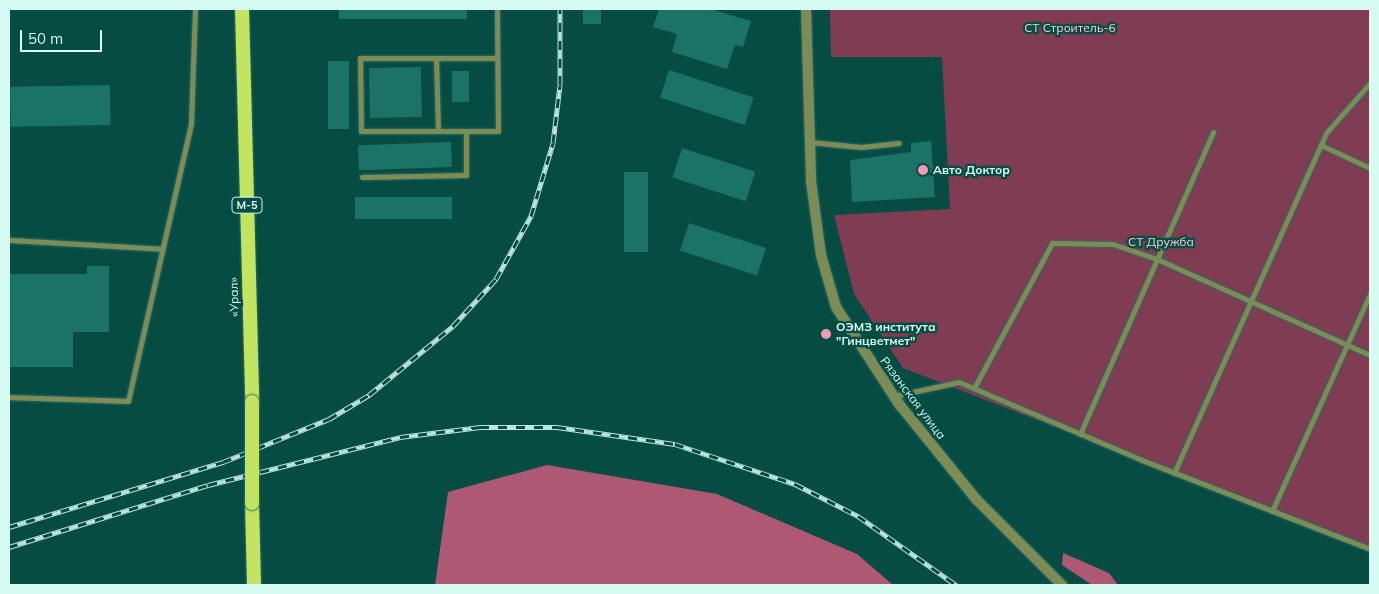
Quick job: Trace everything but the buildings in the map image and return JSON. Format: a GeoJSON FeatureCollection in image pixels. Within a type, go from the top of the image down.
{"type":"FeatureCollection","features":[{"type":"Feature","properties":{"kind":"highway","name":"«Урал»"},"geometry":{"type":"LineString","coordinates":[[242,9],[252,402],[254,585]]}},
{"type":"Feature","properties":{"kind":"street","name":"Рязанская улица"},"geometry":{"type":"LineString","coordinates":[[806,9],[809,142],[827,282],[844,324],[894,396],[976,499],[1062,585]]}},
{"type":"Feature","properties":{"kind":"lane"},"geometry":{"type":"LineString","coordinates":[[9,397],[128,401],[191,123],[195,9]]}},
{"type":"Feature","properties":{"kind":"lane"},"geometry":{"type":"LineString","coordinates":[[497,9],[498,131],[361,131],[360,58],[497,58]]}},
{"type":"Feature","properties":{"kind":"lane"},"geometry":{"type":"LineString","coordinates":[[436,58],[438,131]]}},
{"type":"Feature","properties":{"kind":"lane"},"geometry":{"type":"LineString","coordinates":[[1174,473],[1320,145],[1370,83]]}},
{"type":"Feature","properties":{"kind":"lane"},"geometry":{"type":"LineString","coordinates":[[362,177],[466,175],[466,131]]}},
{"type":"Feature","properties":{"kind":"lane"},"geometry":{"type":"LineString","coordinates":[[1080,434],[1213,132]]}},
{"type":"Feature","properties":{"kind":"lane"},"geometry":{"type":"LineString","coordinates":[[809,142],[861,147],[899,143]]}},
{"type":"Feature","properties":{"kind":"lane"},"geometry":{"type":"LineString","coordinates":[[1320,145],[1370,168]]}},
{"type":"Feature","properties":{"kind":"lane"},"geometry":{"type":"LineString","coordinates":[[9,240],[162,249]]}},
{"type":"Feature","properties":{"kind":"lane"},"geometry":{"type":"LineString","coordinates":[[974,388],[1052,243],[1113,244],[1157,259],[1370,355]]}},
{"type":"Feature","properties":{"kind":"lane"},"geometry":{"type":"LineString","coordinates":[[1272,511],[1370,294]]}},
{"type":"Feature","properties":{"kind":"lane"},"geometry":{"type":"LineString","coordinates":[[894,396],[959,382],[1174,473],[1370,548]]}},
{"type":"Feature","properties":{"kind":"green space","name":"СТ Дружба"},"geometry":{"type":"Polygon","coordinates":[[[830,9],[1370,9],[1370,549],[903,368],[854,294],[834,215],[950,209],[942,57],[831,57],[830,9]]]}},
{"type":"Feature","properties":{"kind":"shaded area"},"geometry":{"type":"Polygon","coordinates":[[[547,465],[717,494],[857,554],[893,585],[435,585],[448,492],[547,465]]]}},
{"type":"Feature","properties":{"kind":"shaded area"},"geometry":{"type":"Polygon","coordinates":[[[1063,553],[1109,573],[1118,585],[1092,585],[1062,565],[1063,553]]]}},
{"type":"Feature","properties":{"kind":"railway"},"geometry":{"type":"LineString","coordinates":[[9,527],[223,462],[329,419],[369,395],[453,326],[496,279],[531,216],[553,143],[560,85],[560,9]]}},
{"type":"Feature","properties":{"kind":"railway"},"geometry":{"type":"LineString","coordinates":[[9,547],[208,485],[400,437],[480,427],[557,427],[675,444],[795,484],[858,516],[956,585]]}},
{"type":"Feature","properties":{"kind":"place","name":"Авто Доктор"},"geometry":{"type":"Point","coordinates":[923,170]}},
{"type":"Feature","properties":{"kind":"place","name":"ОЭМЗ института \"Гинцветмет\""},"geometry":{"type":"Point","coordinates":[826,334]}},
{"type":"Feature","properties":{"kind":"park label","name":"СТ Строитель-6"},"geometry":{"type":"Point","coordinates":[1070,28]}}]}
